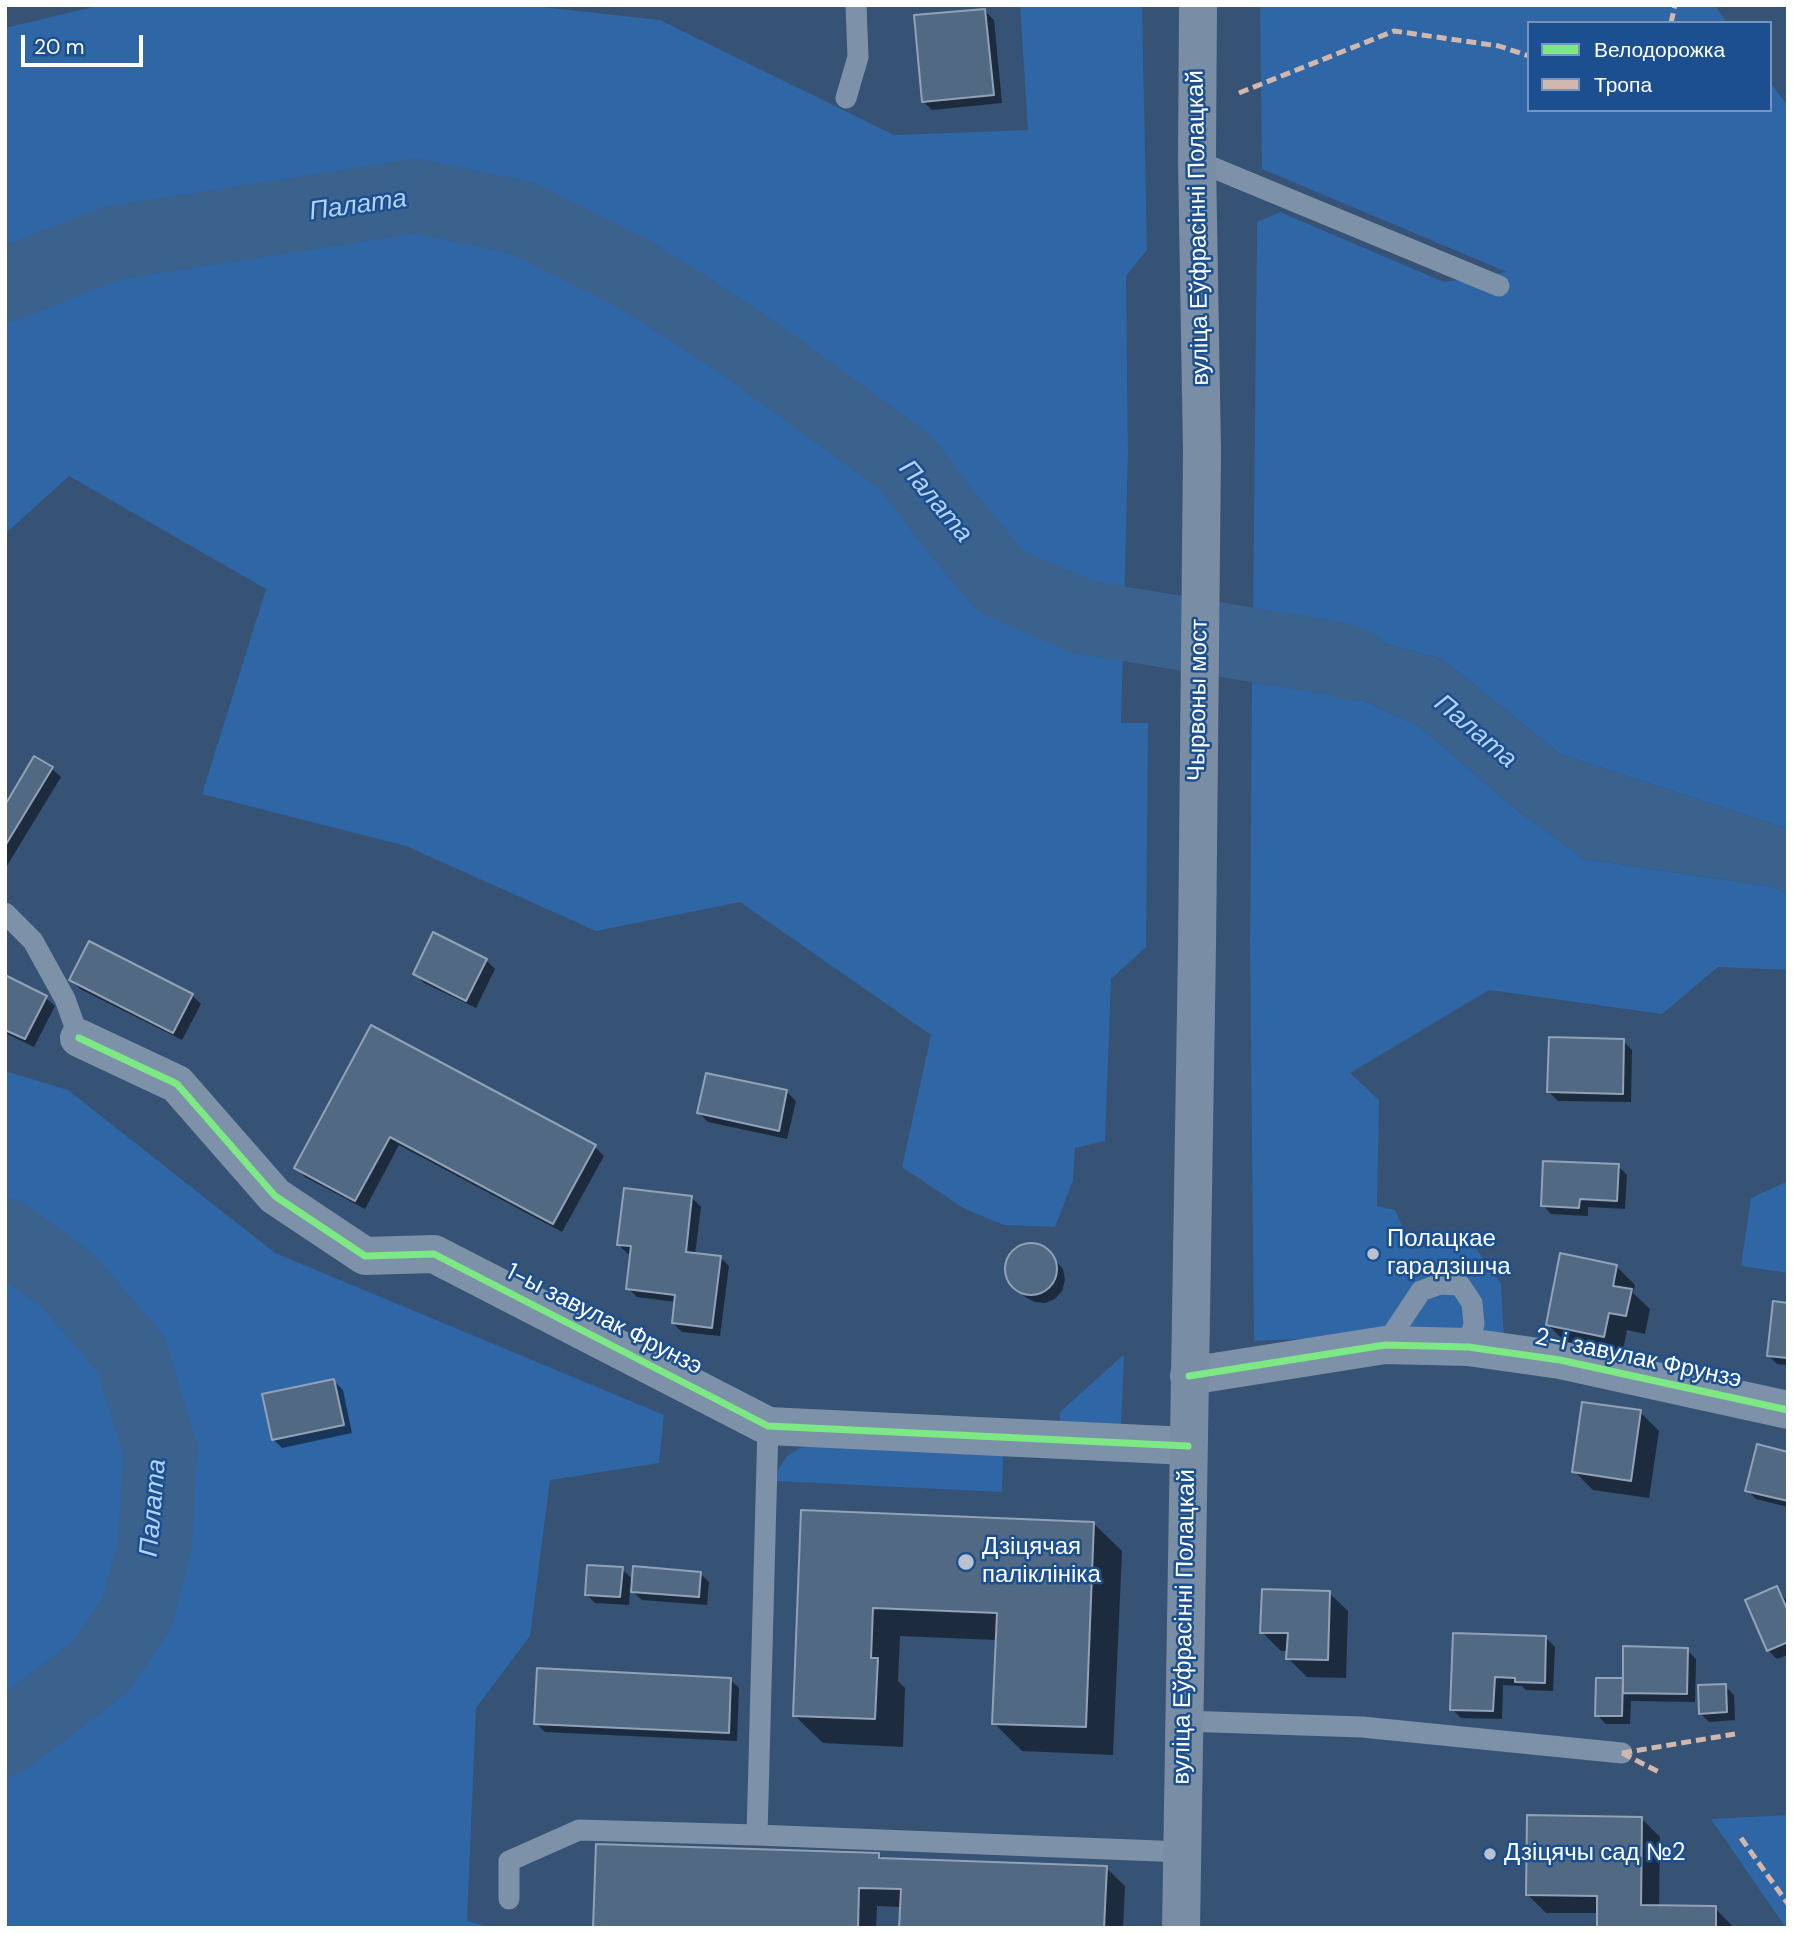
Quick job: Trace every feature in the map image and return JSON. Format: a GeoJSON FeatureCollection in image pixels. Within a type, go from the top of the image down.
{"type":"FeatureCollection","features":[{"type":"Feature","properties":{"kind":"main road","name":"вуліца Еўфрасінні Полацкай"},"geometry":{"type":"LineString","coordinates":[[1198,5],[1197,161],[1202,452]]}},
{"type":"Feature","properties":{"kind":"main road","name":"Чырвоны мост"},"geometry":{"type":"LineString","coordinates":[[1197,947],[1202,452]]}},
{"type":"Feature","properties":{"kind":"main road","name":"вуліца Еўфрасінні Полацкай"},"geometry":{"type":"LineString","coordinates":[[1181,1928],[1197,947]]}},
{"type":"Feature","properties":{"kind":"street","name":"1-ы завулак Фрунзэ"},"geometry":{"type":"LineString","coordinates":[[79,1038],[177,1084],[275,1196],[365,1256],[434,1254],[768,1426],[1188,1446]]}},
{"type":"Feature","properties":{"kind":"street","name":"2-і завулак Фрунзэ"},"geometry":{"type":"LineString","coordinates":[[1189,1376],[1385,1345],[1468,1347],[1560,1360],[1788,1410]]}},
{"type":"Feature","properties":{"kind":"lane"},"geometry":{"type":"LineString","coordinates":[[846,97],[858,57],[856,5]]}},
{"type":"Feature","properties":{"kind":"lane"},"geometry":{"type":"LineString","coordinates":[[1197,161],[1499,286]]}},
{"type":"Feature","properties":{"kind":"lane"},"geometry":{"type":"LineString","coordinates":[[5,914],[33,941],[65,999],[79,1038]]}},
{"type":"Feature","properties":{"kind":"lane"},"geometry":{"type":"LineString","coordinates":[[1385,1345],[1421,1291],[1440,1284],[1460,1285],[1472,1303],[1474,1324],[1468,1347]]}},
{"type":"Feature","properties":{"kind":"lane"},"geometry":{"type":"LineString","coordinates":[[757,1835],[768,1426]]}},
{"type":"Feature","properties":{"kind":"lane"},"geometry":{"type":"LineString","coordinates":[[1183,1721],[1362,1727],[1622,1753]]}},
{"type":"Feature","properties":{"kind":"lane"},"geometry":{"type":"LineString","coordinates":[[509,1899],[509,1861],[579,1830],[1182,1852]]}},
{"type":"Feature","properties":{"kind":"shaded area"},"geometry":{"type":"Polygon","coordinates":[[[101,5],[524,5],[660,20],[894,135],[1028,130],[1020,5],[1142,5],[1147,250],[1126,276],[1128,454],[1121,723],[1148,723],[1146,947],[1111,979],[1105,1141],[1075,1148],[1073,1180],[1055,1227],[1004,1225],[965,1209],[902,1167],[931,1035],[740,902],[596,931],[406,846],[202,794],[266,589],[69,476],[5,534],[5,28],[101,5]]]}},
{"type":"Feature","properties":{"kind":"shaded area"},"geometry":{"type":"Polygon","coordinates":[[[1260,5],[1715,5],[1726,21],[1527,21],[1527,112],[1772,112],[1772,85],[1788,106],[1788,829],[1560,754],[1442,659],[1327,628],[1253,619],[1257,222],[1280,212],[1444,282],[1507,272],[1262,169],[1260,5]]]}},
{"type":"Feature","properties":{"kind":"shaded area"},"geometry":{"type":"Polygon","coordinates":[[[1252,683],[1337,689],[1419,726],[1508,803],[1584,859],[1769,886],[1788,893],[1788,970],[1718,967],[1662,1014],[1489,990],[1350,1073],[1379,1100],[1377,1206],[1395,1210],[1412,1249],[1469,1238],[1501,1284],[1504,1338],[1362,1336],[1254,1341],[1250,948],[1252,683]]]}},
{"type":"Feature","properties":{"kind":"shaded area"},"geometry":{"type":"Polygon","coordinates":[[[5,1071],[68,1090],[275,1253],[664,1415],[659,1463],[550,1480],[530,1636],[476,1708],[467,1921],[492,1928],[5,1928],[5,1071]]]}},
{"type":"Feature","properties":{"kind":"shaded area"},"geometry":{"type":"Polygon","coordinates":[[[1788,1181],[1788,1273],[1741,1266],[1751,1198],[1788,1181]]]}},
{"type":"Feature","properties":{"kind":"shaded area"},"geometry":{"type":"Polygon","coordinates":[[[1122,1356],[1121,1424],[1060,1422],[1060,1412],[1122,1356]]]}},
{"type":"Feature","properties":{"kind":"shaded area"},"geometry":{"type":"Polygon","coordinates":[[[814,1446],[1003,1455],[1002,1492],[775,1481],[787,1456],[800,1448],[814,1446]]]}},
{"type":"Feature","properties":{"kind":"shaded area"},"geometry":{"type":"Polygon","coordinates":[[[1788,1815],[1788,1928],[1786,1928],[1711,1819],[1788,1815]]]}},
{"type":"Feature","properties":{"kind":"water"},"geometry":{"type":"Polygon","coordinates":[[[1253,619],[1327,628],[1442,659],[1560,754],[1788,829],[1788,893],[1769,886],[1584,859],[1508,803],[1419,726],[1337,689],[1252,683],[1253,619]]]}},
{"type":"Feature","properties":{"kind":"building"},"geometry":{"type":"Polygon","coordinates":[[[985,9],[994,95],[922,102],[914,15],[985,9]]]}},
{"type":"Feature","properties":{"kind":"building"},"geometry":{"type":"Polygon","coordinates":[[[34,756],[53,767],[5,846],[5,805],[34,756]]]}},
{"type":"Feature","properties":{"kind":"building"},"geometry":{"type":"Polygon","coordinates":[[[433,932],[487,959],[466,1001],[413,974],[433,932]]]}},
{"type":"Feature","properties":{"kind":"building"},"geometry":{"type":"Polygon","coordinates":[[[89,941],[193,994],[173,1033],[69,980],[89,941]]]}},
{"type":"Feature","properties":{"kind":"building"},"geometry":{"type":"Polygon","coordinates":[[[5,975],[47,996],[25,1039],[5,1030],[5,975]]]}},
{"type":"Feature","properties":{"kind":"building"},"geometry":{"type":"Polygon","coordinates":[[[371,1025],[596,1145],[553,1224],[390,1137],[355,1201],[294,1168],[371,1025]]]}},
{"type":"Feature","properties":{"kind":"building"},"geometry":{"type":"Polygon","coordinates":[[[1549,1037],[1624,1039],[1623,1094],[1547,1092],[1549,1037]]]}},
{"type":"Feature","properties":{"kind":"building"},"geometry":{"type":"Polygon","coordinates":[[[706,1073],[787,1090],[779,1131],[697,1113],[706,1073]]]}},
{"type":"Feature","properties":{"kind":"building"},"geometry":{"type":"Polygon","coordinates":[[[1543,1161],[1619,1164],[1617,1201],[1580,1199],[1579,1208],[1541,1206],[1543,1161]]]}},
{"type":"Feature","properties":{"kind":"building"},"geometry":{"type":"Polygon","coordinates":[[[624,1188],[692,1196],[686,1252],[721,1256],[712,1328],[672,1323],[675,1295],[626,1289],[631,1246],[617,1245],[624,1188]]]}},
{"type":"Feature","properties":{"kind":"building"},"geometry":{"type":"Polygon","coordinates":[[[1031,1243],[1041,1245],[1049,1251],[1055,1259],[1055,1279],[1049,1287],[1041,1293],[1031,1295],[1021,1293],[1013,1287],[1007,1279],[1005,1269],[1007,1259],[1013,1251],[1021,1245],[1031,1243]]]}},
{"type":"Feature","properties":{"kind":"building"},"geometry":{"type":"Polygon","coordinates":[[[1560,1253],[1617,1265],[1613,1286],[1632,1289],[1626,1316],[1609,1313],[1604,1337],[1546,1325],[1560,1253]]]}},
{"type":"Feature","properties":{"kind":"building"},"geometry":{"type":"Polygon","coordinates":[[[1773,1301],[1788,1303],[1788,1358],[1767,1356],[1773,1301]]]}},
{"type":"Feature","properties":{"kind":"building"},"geometry":{"type":"Polygon","coordinates":[[[334,1379],[344,1425],[272,1440],[262,1394],[334,1379]]]}},
{"type":"Feature","properties":{"kind":"building"},"geometry":{"type":"Polygon","coordinates":[[[1582,1402],[1641,1410],[1631,1481],[1572,1472],[1582,1402]]]}},
{"type":"Feature","properties":{"kind":"building"},"geometry":{"type":"Polygon","coordinates":[[[1757,1444],[1788,1452],[1788,1501],[1745,1491],[1757,1444]]]}},
{"type":"Feature","properties":{"kind":"building"},"geometry":{"type":"Polygon","coordinates":[[[801,1510],[1094,1522],[1086,1727],[992,1724],[997,1613],[873,1608],[871,1658],[878,1658],[875,1719],[793,1716],[801,1510]]]}},
{"type":"Feature","properties":{"kind":"building"},"geometry":{"type":"Polygon","coordinates":[[[587,1565],[623,1567],[620,1597],[585,1595],[587,1565]]]}},
{"type":"Feature","properties":{"kind":"building"},"geometry":{"type":"Polygon","coordinates":[[[633,1566],[701,1572],[699,1597],[631,1592],[633,1566]]]}},
{"type":"Feature","properties":{"kind":"building"},"geometry":{"type":"Polygon","coordinates":[[[1777,1586],[1788,1611],[1788,1642],[1767,1651],[1745,1600],[1777,1586]]]}},
{"type":"Feature","properties":{"kind":"building"},"geometry":{"type":"Polygon","coordinates":[[[1262,1589],[1330,1591],[1328,1660],[1286,1659],[1288,1633],[1260,1633],[1262,1589]]]}},
{"type":"Feature","properties":{"kind":"building"},"geometry":{"type":"Polygon","coordinates":[[[1453,1633],[1546,1636],[1545,1683],[1515,1682],[1515,1678],[1495,1677],[1493,1711],[1450,1710],[1453,1633]]]}},
{"type":"Feature","properties":{"kind":"building"},"geometry":{"type":"Polygon","coordinates":[[[1623,1646],[1688,1648],[1687,1694],[1623,1693],[1623,1646]]]}},
{"type":"Feature","properties":{"kind":"building"},"geometry":{"type":"Polygon","coordinates":[[[537,1668],[731,1678],[729,1733],[534,1724],[537,1668]]]}},
{"type":"Feature","properties":{"kind":"building"},"geometry":{"type":"Polygon","coordinates":[[[1596,1678],[1623,1678],[1622,1716],[1595,1716],[1596,1678]]]}},
{"type":"Feature","properties":{"kind":"building"},"geometry":{"type":"Polygon","coordinates":[[[1726,1684],[1727,1712],[1699,1714],[1698,1685],[1726,1684]]]}},
{"type":"Feature","properties":{"kind":"building"},"geometry":{"type":"Polygon","coordinates":[[[1527,1815],[1642,1817],[1641,1905],[1716,1906],[1716,1928],[1597,1928],[1597,1896],[1526,1895],[1527,1815]]]}},
{"type":"Feature","properties":{"kind":"building"},"geometry":{"type":"Polygon","coordinates":[[[596,1844],[879,1853],[879,1858],[1107,1866],[1104,1928],[899,1928],[901,1889],[859,1888],[858,1928],[593,1928],[596,1844]]]}},
{"type":"Feature","properties":{"kind":"waterway","name":"Палата"},"geometry":{"type":"LineString","coordinates":[[5,285],[113,243],[416,196],[522,218],[636,275],[740,342],[905,462],[1000,581],[1082,617],[1339,659],[1353,664]]}},
{"type":"Feature","properties":{"kind":"waterway","name":"Палата"},"geometry":{"type":"LineString","coordinates":[[5,1235],[68,1281],[131,1354],[160,1449],[155,1544],[137,1613],[100,1667],[5,1739]]}},
{"type":"Feature","properties":{"kind":"marked path"},"geometry":{"type":"LineString","coordinates":[[1671,21],[1675,5]]}},
{"type":"Feature","properties":{"kind":"marked path"},"geometry":{"type":"LineString","coordinates":[[1239,93],[1394,31],[1499,46],[1527,55]]}},
{"type":"Feature","properties":{"kind":"marked path"},"geometry":{"type":"LineString","coordinates":[[1622,1753],[1735,1734]]}},
{"type":"Feature","properties":{"kind":"marked path"},"geometry":{"type":"LineString","coordinates":[[1622,1753],[1659,1772]]}},
{"type":"Feature","properties":{"kind":"marked path"},"geometry":{"type":"LineString","coordinates":[[1741,1838],[1788,1904]]}},
{"type":"Feature","properties":{"kind":"cycle path"},"geometry":{"type":"LineString","coordinates":[[79,1038],[177,1084],[275,1196],[365,1256],[434,1254],[768,1426],[1188,1446]]}},
{"type":"Feature","properties":{"kind":"cycle path"},"geometry":{"type":"LineString","coordinates":[[1189,1376],[1385,1345],[1468,1347],[1560,1360],[1788,1410]]}},
{"type":"Feature","properties":{"kind":"place","name":"Полацкае гарадзішча"},"geometry":{"type":"Point","coordinates":[1373,1254]}},
{"type":"Feature","properties":{"kind":"place","name":"Дзіцячая паліклініка"},"geometry":{"type":"Point","coordinates":[966,1562]}},
{"type":"Feature","properties":{"kind":"place","name":"Дзіцячы сад №2"},"geometry":{"type":"Point","coordinates":[1490,1854]}}]}
